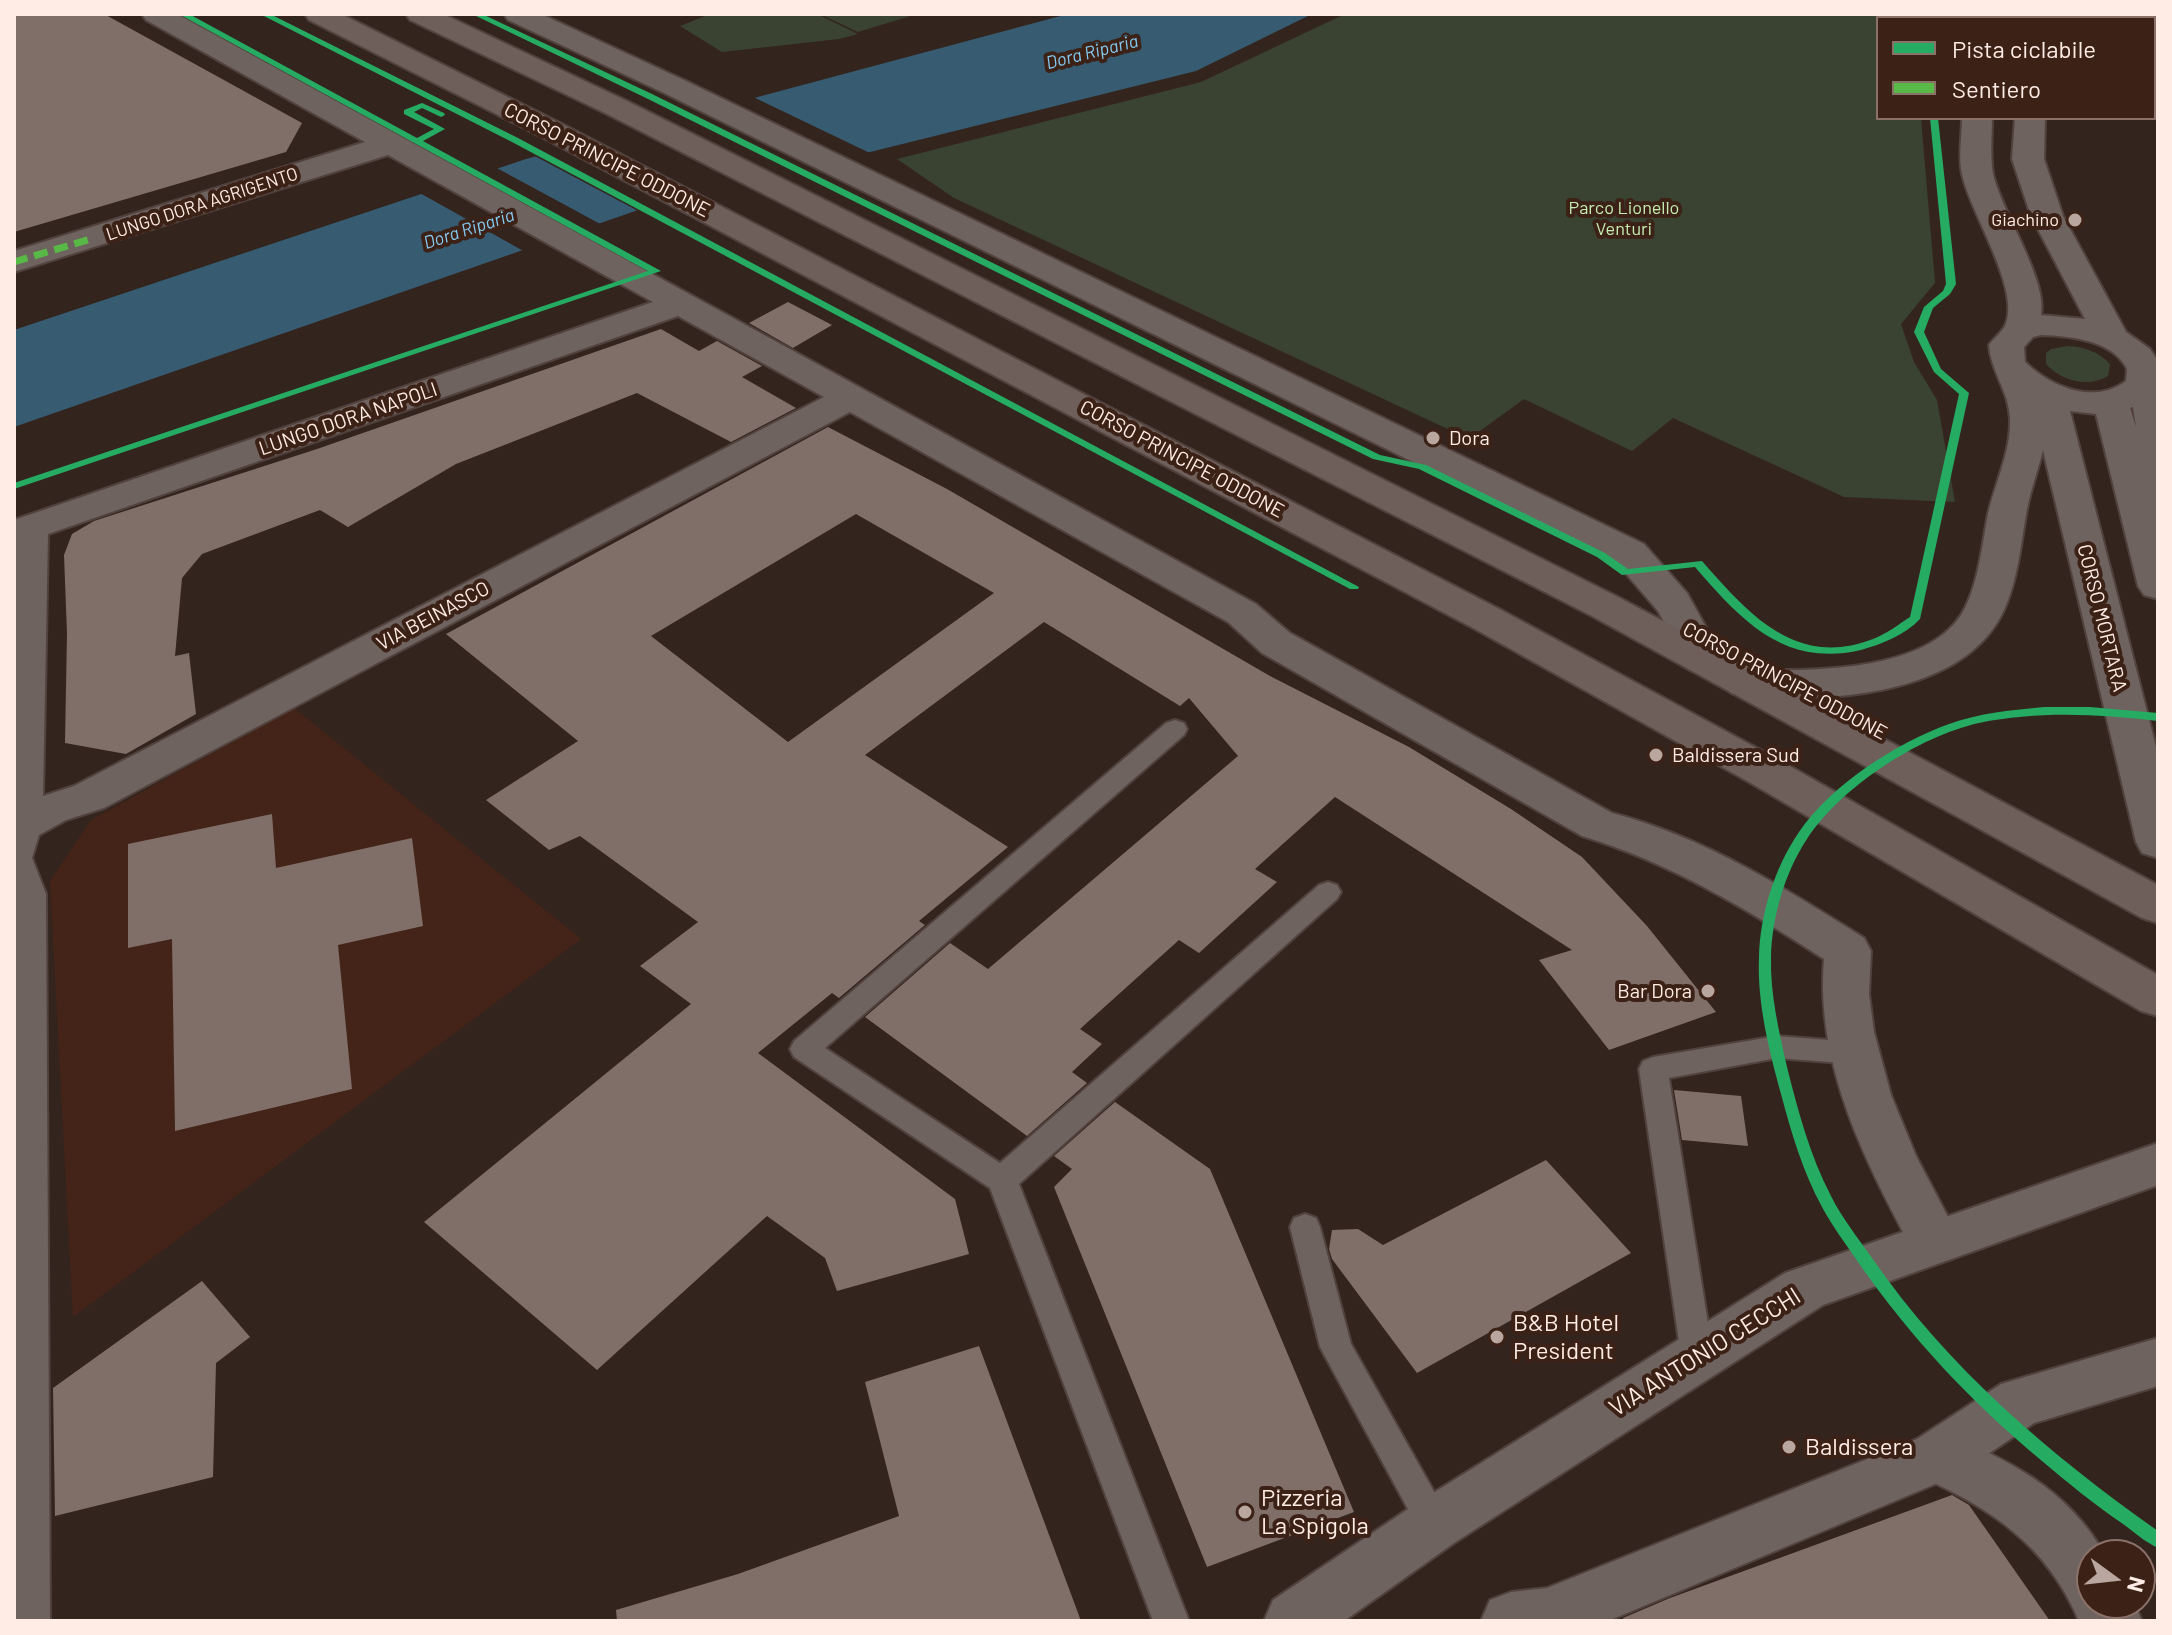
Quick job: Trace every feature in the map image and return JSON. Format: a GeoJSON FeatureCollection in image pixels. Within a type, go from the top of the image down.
{"type":"FeatureCollection","features":[{"type":"Feature","properties":{"kind":"main road","name":"CORSO PRINCIPE ODDONE"},"geometry":{"type":"LineString","coordinates":[[319,14],[549,129],[1489,620],[1764,771],[2158,998]]}},
{"type":"Feature","properties":{"kind":"main road","name":"CORSO PRINCIPE ODDONE"},"geometry":{"type":"LineString","coordinates":[[420,14],[616,107],[1590,599],[2158,906]]}},
{"type":"Feature","properties":{"kind":"street"},"geometry":{"type":"LineString","coordinates":[[156,14],[1242,613],[1276,643],[1598,825],[1644,836],[1774,906],[1848,951],[1846,1000],[1855,1053],[1869,1103],[1888,1152],[1935,1242]]}},
{"type":"Feature","properties":{"kind":"street","name":"CORSO PRINCIPE ODDONE"},"geometry":{"type":"LineString","coordinates":[[518,14],[675,87],[1630,553],[1650,570],[1697,643],[1704,660]]}},
{"type":"Feature","properties":{"kind":"street"},"geometry":{"type":"LineString","coordinates":[[1977,120],[1977,172],[1991,216],[2019,278],[2026,305],[2021,330]]}},
{"type":"Feature","properties":{"kind":"street"},"geometry":{"type":"LineString","coordinates":[[2030,120],[2028,159],[2047,216],[2112,338]]}},
{"type":"Feature","properties":{"kind":"street","name":"LUNGO DORA AGRIGENTO"},"geometry":{"type":"LineString","coordinates":[[14,262],[390,144]]}},
{"type":"Feature","properties":{"kind":"street","name":"LUNGO DORA NAPOLI"},"geometry":{"type":"LineString","coordinates":[[22,531],[681,304]]}},
{"type":"Feature","properties":{"kind":"street"},"geometry":{"type":"LineString","coordinates":[[2146,379],[2131,396],[2111,402],[2079,401],[2032,384],[2005,355],[2011,337],[2021,330],[2041,325],[2064,325],[2112,338],[2136,354],[2143,364],[2146,379],[2154,423],[2151,486],[2158,527]]}},
{"type":"Feature","properties":{"kind":"street"},"geometry":{"type":"LineString","coordinates":[[1746,683],[1823,685],[1911,668],[1955,645],[1980,617],[1993,577],[2029,419],[2032,384]]}},
{"type":"Feature","properties":{"kind":"street","name":"CORSO MORTARA"},"geometry":{"type":"LineString","coordinates":[[2032,384],[2158,842]]}},
{"type":"Feature","properties":{"kind":"street","name":"VIA BEINASCO"},"geometry":{"type":"LineString","coordinates":[[15,843],[51,809],[89,797],[850,398]]}},
{"type":"Feature","properties":{"kind":"street"},"geometry":{"type":"LineString","coordinates":[[2111,402],[2158,586]]}},
{"type":"Feature","properties":{"kind":"street"},"geometry":{"type":"LineString","coordinates":[[20,1621],[23,894],[15,843],[23,780],[22,531]]}},
{"type":"Feature","properties":{"kind":"street","name":"VIA ANTONIO CECCHI"},"geometry":{"type":"LineString","coordinates":[[1294,1621],[1434,1524],[1804,1289],[2158,1164]]}},
{"type":"Feature","properties":{"kind":"street"},"geometry":{"type":"LineString","coordinates":[[1511,1621],[1547,1617],[1937,1457],[2021,1402],[2158,1362]]}},
{"type":"Feature","properties":{"kind":"street"},"geometry":{"type":"LineString","coordinates":[[1937,1457],[1986,1477],[2026,1503],[2063,1539],[2076,1561]]}},
{"type":"Feature","properties":{"kind":"lane"},"geometry":{"type":"LineString","coordinates":[[1171,1621],[1002,1180],[804,1049],[1175,729]]}},
{"type":"Feature","properties":{"kind":"lane"},"geometry":{"type":"LineString","coordinates":[[1002,1180],[1328,892]]}},
{"type":"Feature","properties":{"kind":"lane"},"geometry":{"type":"LineString","coordinates":[[1697,1355],[1653,1069],[1777,1047],[1855,1053]]}},
{"type":"Feature","properties":{"kind":"lane"},"geometry":{"type":"LineString","coordinates":[[1305,1227],[1336,1347],[1434,1524]]}},
{"type":"Feature","properties":{"kind":"shaded area"},"geometry":{"type":"Polygon","coordinates":[[[294,708],[581,939],[73,1317],[50,881],[91,820],[294,708]]]}},
{"type":"Feature","properties":{"kind":"green space"},"geometry":{"type":"Polygon","coordinates":[[[710,14],[817,14],[858,34],[839,39],[722,52],[680,26],[710,14]]]}},
{"type":"Feature","properties":{"kind":"green space"},"geometry":{"type":"Polygon","coordinates":[[[820,14],[917,14],[858,32],[820,14]]]}},
{"type":"Feature","properties":{"kind":"green space","name":"Parco Lionello Venturi"},"geometry":{"type":"Polygon","coordinates":[[[1345,14],[1957,14],[1876,16],[1876,120],[1921,120],[1935,283],[1901,324],[1914,362],[1937,400],[1955,502],[1844,497],[1673,418],[1632,451],[1524,399],[1469,439],[954,198],[897,159],[1201,82],[1345,14]]]}},
{"type":"Feature","properties":{"kind":"green space"},"geometry":{"type":"Polygon","coordinates":[[[2068,346],[2101,356],[2110,364],[2108,376],[2084,382],[2052,370],[2046,364],[2046,353],[2068,346]]]}},
{"type":"Feature","properties":{"kind":"water","name":"Dora Riparia"},"geometry":{"type":"Polygon","coordinates":[[[1068,14],[1312,14],[1196,71],[641,209],[14,427],[14,330],[526,159],[1068,14]]]}},
{"type":"Feature","properties":{"kind":"pier"},"geometry":{"type":"Polygon","coordinates":[[[749,95],[874,155],[642,213],[531,154],[749,95]]]}},
{"type":"Feature","properties":{"kind":"pier"},"geometry":{"type":"Polygon","coordinates":[[[493,166],[604,226],[527,253],[418,192],[493,166]]]}},
{"type":"Feature","properties":{"kind":"building"},"geometry":{"type":"Polygon","coordinates":[[[14,14],[104,14],[302,123],[286,152],[14,232],[14,14]]]}},
{"type":"Feature","properties":{"kind":"building"},"geometry":{"type":"Polygon","coordinates":[[[788,302],[832,325],[793,348],[749,323],[788,302]]]}},
{"type":"Feature","properties":{"kind":"building"},"geometry":{"type":"Polygon","coordinates":[[[661,329],[699,351],[717,341],[762,366],[742,377],[796,408],[731,442],[637,393],[456,464],[348,527],[320,510],[202,554],[182,578],[175,656],[189,653],[196,714],[126,754],[65,743],[67,633],[64,555],[72,534],[94,521],[317,449],[661,329]]]}},
{"type":"Feature","properties":{"kind":"building"},"geometry":{"type":"Polygon","coordinates":[[[828,427],[947,489],[1270,676],[1409,747],[1511,809],[1582,857],[1647,926],[1716,1012],[1609,1050],[1539,960],[1572,950],[1335,797],[1255,869],[1277,882],[1199,953],[1179,940],[1080,1029],[1102,1044],[1072,1072],[1087,1083],[1027,1136],[865,1017],[950,943],[988,969],[1238,756],[1189,698],[1180,706],[1044,622],[865,755],[1008,847],[919,921],[925,925],[839,998],[832,993],[758,1053],[955,1199],[969,1254],[837,1291],[825,1258],[767,1216],[597,1370],[424,1222],[691,1004],[640,966],[698,922],[580,836],[549,850],[486,800],[578,741],[446,634],[828,427]],[[856,514],[651,636],[788,742],[994,593],[856,514]]]}},
{"type":"Feature","properties":{"kind":"building"},"geometry":{"type":"Polygon","coordinates":[[[272,814],[276,868],[412,838],[423,926],[338,945],[352,1089],[175,1131],[172,939],[128,948],[128,844],[272,814]]]}},
{"type":"Feature","properties":{"kind":"building"},"geometry":{"type":"Polygon","coordinates":[[[1674,1090],[1741,1096],[1748,1146],[1682,1140],[1674,1090]]]}},
{"type":"Feature","properties":{"kind":"building"},"geometry":{"type":"Polygon","coordinates":[[[1115,1102],[1210,1169],[1354,1512],[1207,1567],[1054,1187],[1072,1169],[1054,1156],[1115,1102]]]}},
{"type":"Feature","properties":{"kind":"building"},"geometry":{"type":"Polygon","coordinates":[[[1546,1160],[1631,1253],[1417,1373],[1332,1259],[1329,1249],[1332,1230],[1358,1229],[1383,1245],[1546,1160]]]}},
{"type":"Feature","properties":{"kind":"building"},"geometry":{"type":"Polygon","coordinates":[[[202,1281],[250,1337],[216,1363],[213,1477],[55,1516],[53,1388],[202,1281]]]}},
{"type":"Feature","properties":{"kind":"building"},"geometry":{"type":"Polygon","coordinates":[[[979,1346],[1081,1621],[617,1621],[616,1610],[738,1574],[899,1516],[865,1382],[979,1346]]]}},
{"type":"Feature","properties":{"kind":"building"},"geometry":{"type":"Polygon","coordinates":[[[1952,1495],[1969,1505],[2050,1621],[1624,1621],[1623,1618],[1670,1598],[1952,1495]]]}},
{"type":"Feature","properties":{"kind":"marked path"},"geometry":{"type":"LineString","coordinates":[[14,262],[94,238]]}},
{"type":"Feature","properties":{"kind":"cycle path"},"geometry":{"type":"LineString","coordinates":[[14,486],[656,271],[183,14]]}},
{"type":"Feature","properties":{"kind":"cycle path"},"geometry":{"type":"LineString","coordinates":[[264,14],[515,140],[1354,587]]}},
{"type":"Feature","properties":{"kind":"cycle path"},"geometry":{"type":"LineString","coordinates":[[476,14],[649,96],[1377,457],[1422,467],[1601,555],[1626,573],[1698,563],[1753,621],[1772,635],[1817,651],[1843,650],[1873,643],[1915,619],[1964,393],[1937,370],[1919,332],[1929,307],[1947,292],[1951,284],[1934,120]]}},
{"type":"Feature","properties":{"kind":"cycle path"},"geometry":{"type":"LineString","coordinates":[[416,141],[441,129],[407,112],[422,105],[441,115]]}},
{"type":"Feature","properties":{"kind":"cycle path"},"geometry":{"type":"LineString","coordinates":[[2158,717],[2113,712],[2021,713],[1954,726],[1906,748],[1838,796],[1805,832],[1789,860],[1777,892],[1765,957],[1769,1013],[1792,1111],[1823,1195],[1853,1243],[1916,1328],[1990,1406],[2072,1477],[2158,1540]]}},
{"type":"Feature","properties":{"kind":"place","name":"Giachino"},"geometry":{"type":"Point","coordinates":[2075,220]}},
{"type":"Feature","properties":{"kind":"place","name":"Dora"},"geometry":{"type":"Point","coordinates":[1433,438]}},
{"type":"Feature","properties":{"kind":"place","name":"Baldissera Sud"},"geometry":{"type":"Point","coordinates":[1656,755]}},
{"type":"Feature","properties":{"kind":"place","name":"Bar Dora"},"geometry":{"type":"Point","coordinates":[1708,991]}},
{"type":"Feature","properties":{"kind":"place","name":"B&B Hotel President"},"geometry":{"type":"Point","coordinates":[1497,1337]}},
{"type":"Feature","properties":{"kind":"place","name":"Baldissera"},"geometry":{"type":"Point","coordinates":[1789,1447]}},
{"type":"Feature","properties":{"kind":"place","name":"Pizzeria La Spigola"},"geometry":{"type":"Point","coordinates":[1245,1512]}}]}
